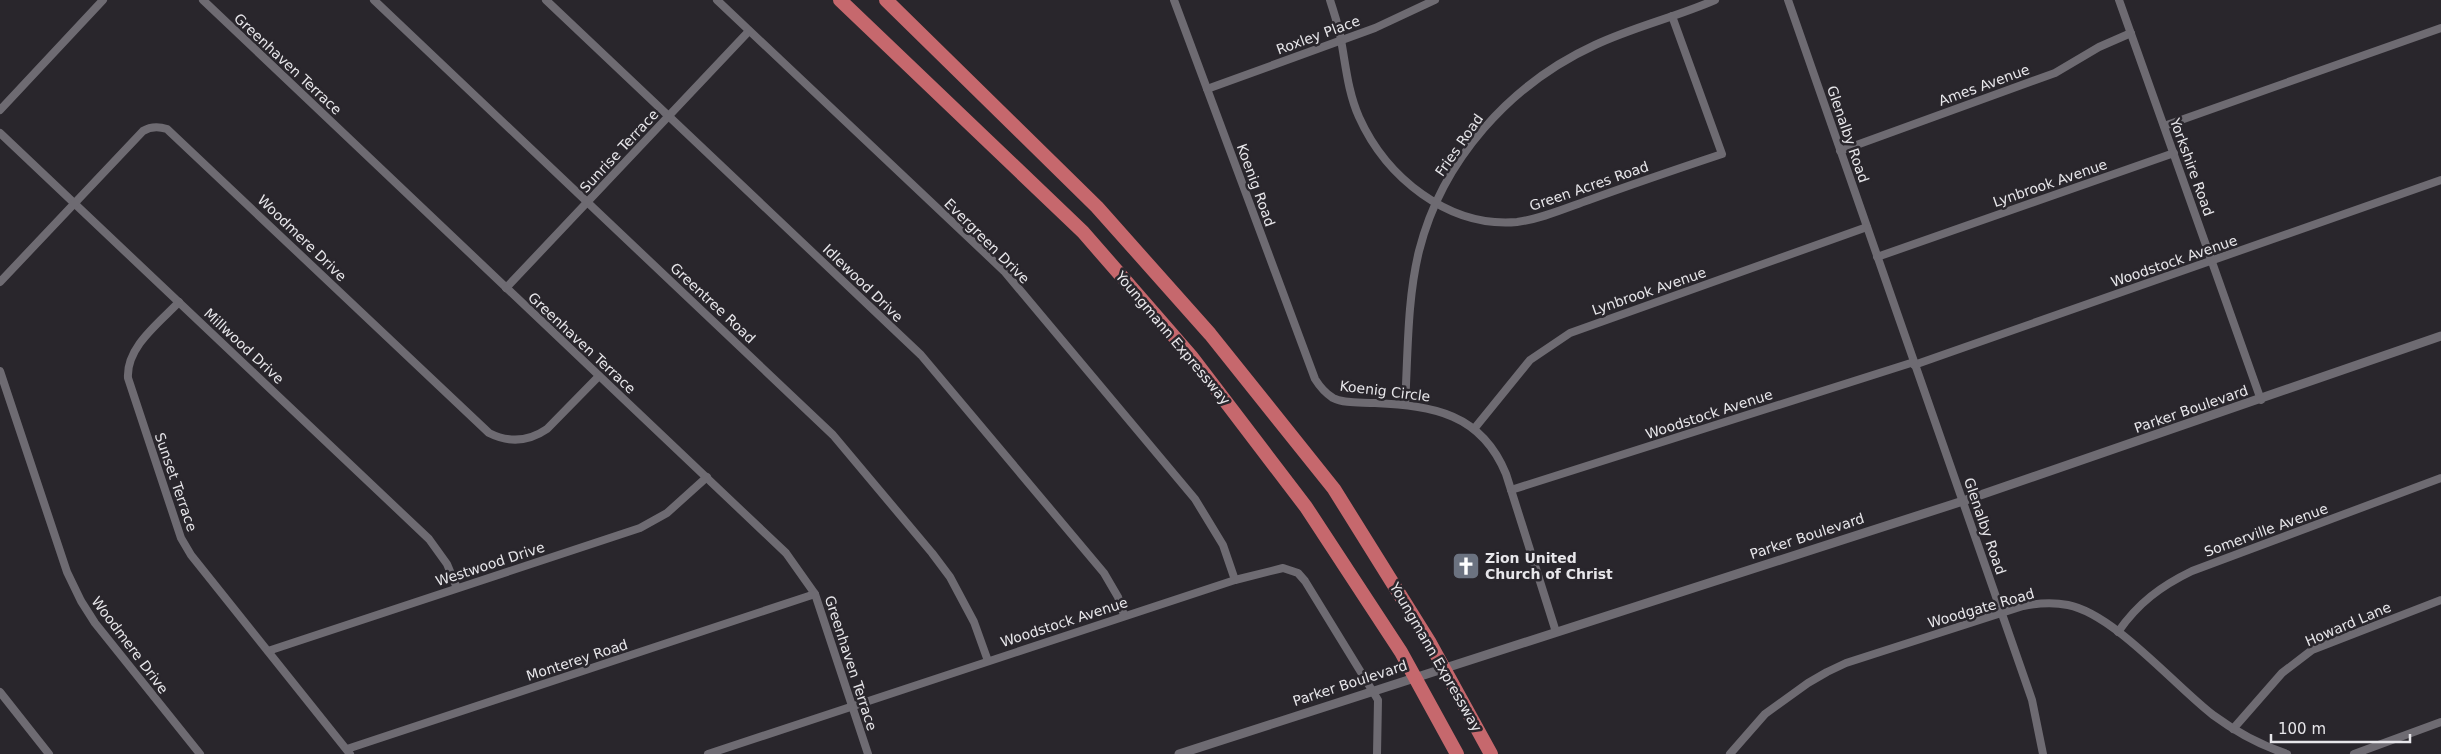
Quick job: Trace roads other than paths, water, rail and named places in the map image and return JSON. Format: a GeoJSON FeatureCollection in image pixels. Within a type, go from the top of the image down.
{"type":"FeatureCollection","features":[{"type":"Feature","properties":{"kind":"highway","name":"Youngmann Expressway"},"geometry":{"type":"LineString","coordinates":[[840,0],[1083,232],[1191,356],[1306,507],[1400,652],[1458,754]]}},
{"type":"Feature","properties":{"kind":"highway","name":"Youngmann Expressway"},"geometry":{"type":"LineString","coordinates":[[886,0],[1097,207],[1210,334],[1334,490],[1430,643],[1491,754]]}},
{"type":"Feature","properties":{"kind":"street"},"geometry":{"type":"LineString","coordinates":[[0,110],[103,0]]}},
{"type":"Feature","properties":{"kind":"street","name":"Greenhaven Terrace"},"geometry":{"type":"LineString","coordinates":[[203,0],[707,477],[797,566],[815,594],[868,754]]}},
{"type":"Feature","properties":{"kind":"street","name":"Greentree Road"},"geometry":{"type":"LineString","coordinates":[[374,0],[832,434],[932,552],[950,577],[974,622],[988,660]]}},
{"type":"Feature","properties":{"kind":"street","name":"Idlewood Drive"},"geometry":{"type":"LineString","coordinates":[[546,0],[921,355],[1104,572],[1118,597],[1124,615]]}},
{"type":"Feature","properties":{"kind":"street","name":"Evergreen Drive"},"geometry":{"type":"LineString","coordinates":[[717,0],[1004,271],[1195,499],[1223,545],[1235,580]]}},
{"type":"Feature","properties":{"kind":"street","name":"Koenig Road"},"geometry":{"type":"LineString","coordinates":[[1174,0],[1315,379]]}},
{"type":"Feature","properties":{"kind":"street","name":"Green Acres Road"},"geometry":{"type":"LineString","coordinates":[[1330,0],[1341,39],[1352,100],[1369,136],[1386,160],[1406,181],[1436,204],[1465,217],[1482,221],[1517,222],[1535,218],[1722,154],[1672,16]]}},
{"type":"Feature","properties":{"kind":"street","name":"Roxley Place"},"geometry":{"type":"LineString","coordinates":[[1207,89],[1391,21],[1435,0]]}},
{"type":"Feature","properties":{"kind":"street","name":"Fries Road"},"geometry":{"type":"LineString","coordinates":[[1405,405],[1414,277],[1425,233],[1436,204],[1456,166],[1474,140],[1503,108],[1535,80],[1595,44],[1715,0]]}},
{"type":"Feature","properties":{"kind":"street","name":"Glenalby Road"},"geometry":{"type":"LineString","coordinates":[[1788,0],[2032,700],[2043,754]]}},
{"type":"Feature","properties":{"kind":"street","name":"Yorkshire Road"},"geometry":{"type":"LineString","coordinates":[[2119,0],[2261,400]]}},
{"type":"Feature","properties":{"kind":"street"},"geometry":{"type":"LineString","coordinates":[[2164,126],[2441,28]]}},
{"type":"Feature","properties":{"kind":"street","name":"Sunrise Terrace"},"geometry":{"type":"LineString","coordinates":[[506,288],[749,31]]}},
{"type":"Feature","properties":{"kind":"street","name":"Ames Avenue"},"geometry":{"type":"LineString","coordinates":[[1840,150],[2054,73],[2099,47],[2131,33]]}},
{"type":"Feature","properties":{"kind":"street","name":"Woodmere Drive"},"geometry":{"type":"LineString","coordinates":[[0,282],[143,131],[153,126],[161,127],[175,136],[489,433],[498,438],[517,440],[538,435],[599,376]]}},
{"type":"Feature","properties":{"kind":"street","name":"Millwood Drive"},"geometry":{"type":"LineString","coordinates":[[0,133],[429,539],[447,564],[457,588]]}},
{"type":"Feature","properties":{"kind":"street","name":"Lynbrook Avenue"},"geometry":{"type":"LineString","coordinates":[[1877,257],[2174,153]]}},
{"type":"Feature","properties":{"kind":"street","name":"Woodstock Avenue"},"geometry":{"type":"LineString","coordinates":[[1511,490],[1914,363],[2441,180]]}},
{"type":"Feature","properties":{"kind":"street","name":"Lynbrook Avenue"},"geometry":{"type":"LineString","coordinates":[[1474,429],[1530,360],[1570,333],[1867,227]]}},
{"type":"Feature","properties":{"kind":"street","name":"Sunset Terrace"},"geometry":{"type":"LineString","coordinates":[[179,302],[133,352],[128,361],[128,378],[181,538],[191,555],[349,752]]}},
{"type":"Feature","properties":{"kind":"street","name":"Parker Boulevard"},"geometry":{"type":"LineString","coordinates":[[1179,754],[1372,690],[1963,501],[2261,400],[2441,336]]}},
{"type":"Feature","properties":{"kind":"street","name":"Woodmere Drive"},"geometry":{"type":"LineString","coordinates":[[0,371],[67,572],[81,601],[95,624],[200,754]]}},
{"type":"Feature","properties":{"kind":"street","name":"Koenig Circle"},"geometry":{"type":"LineString","coordinates":[[1315,379],[1327,394],[1343,401],[1405,405],[1437,410],[1463,421],[1474,429],[1499,458],[1556,632]]}},
{"type":"Feature","properties":{"kind":"street","name":"Westwood Drive"},"geometry":{"type":"LineString","coordinates":[[268,651],[640,528],[673,509],[707,477]]}},
{"type":"Feature","properties":{"kind":"street","name":"Somerville Avenue"},"geometry":{"type":"LineString","coordinates":[[2118,632],[2129,616],[2154,592],[2192,571],[2441,478]]}},
{"type":"Feature","properties":{"kind":"street","name":"Woodstock Avenue"},"geometry":{"type":"LineString","coordinates":[[708,754],[1124,615],[1235,580],[1283,568],[1298,573],[1378,700],[1377,754]]}},
{"type":"Feature","properties":{"kind":"street","name":"Monterey Road"},"geometry":{"type":"LineString","coordinates":[[349,752],[815,594]]}},
{"type":"Feature","properties":{"kind":"street","name":"Howard Lane"},"geometry":{"type":"LineString","coordinates":[[2233,729],[2264,691],[2312,650],[2441,600]]}},
{"type":"Feature","properties":{"kind":"street","name":"Woodgate Road"},"geometry":{"type":"LineString","coordinates":[[1730,754],[1765,714],[1808,683],[1827,672],[1846,663],[2036,604],[2068,605],[2092,613],[2118,632],[2211,714],[2251,740],[2287,754]]}},
{"type":"Feature","properties":{"kind":"street"},"geometry":{"type":"LineString","coordinates":[[0,692],[49,754]]}},
{"type":"Feature","properties":{"kind":"street"},"geometry":{"type":"LineString","coordinates":[[2354,754],[2441,722]]}},
{"type":"Feature","properties":{"kind":"place","name":"Zion United Church of Christ"},"geometry":{"type":"Point","coordinates":[1466,566]}}]}
